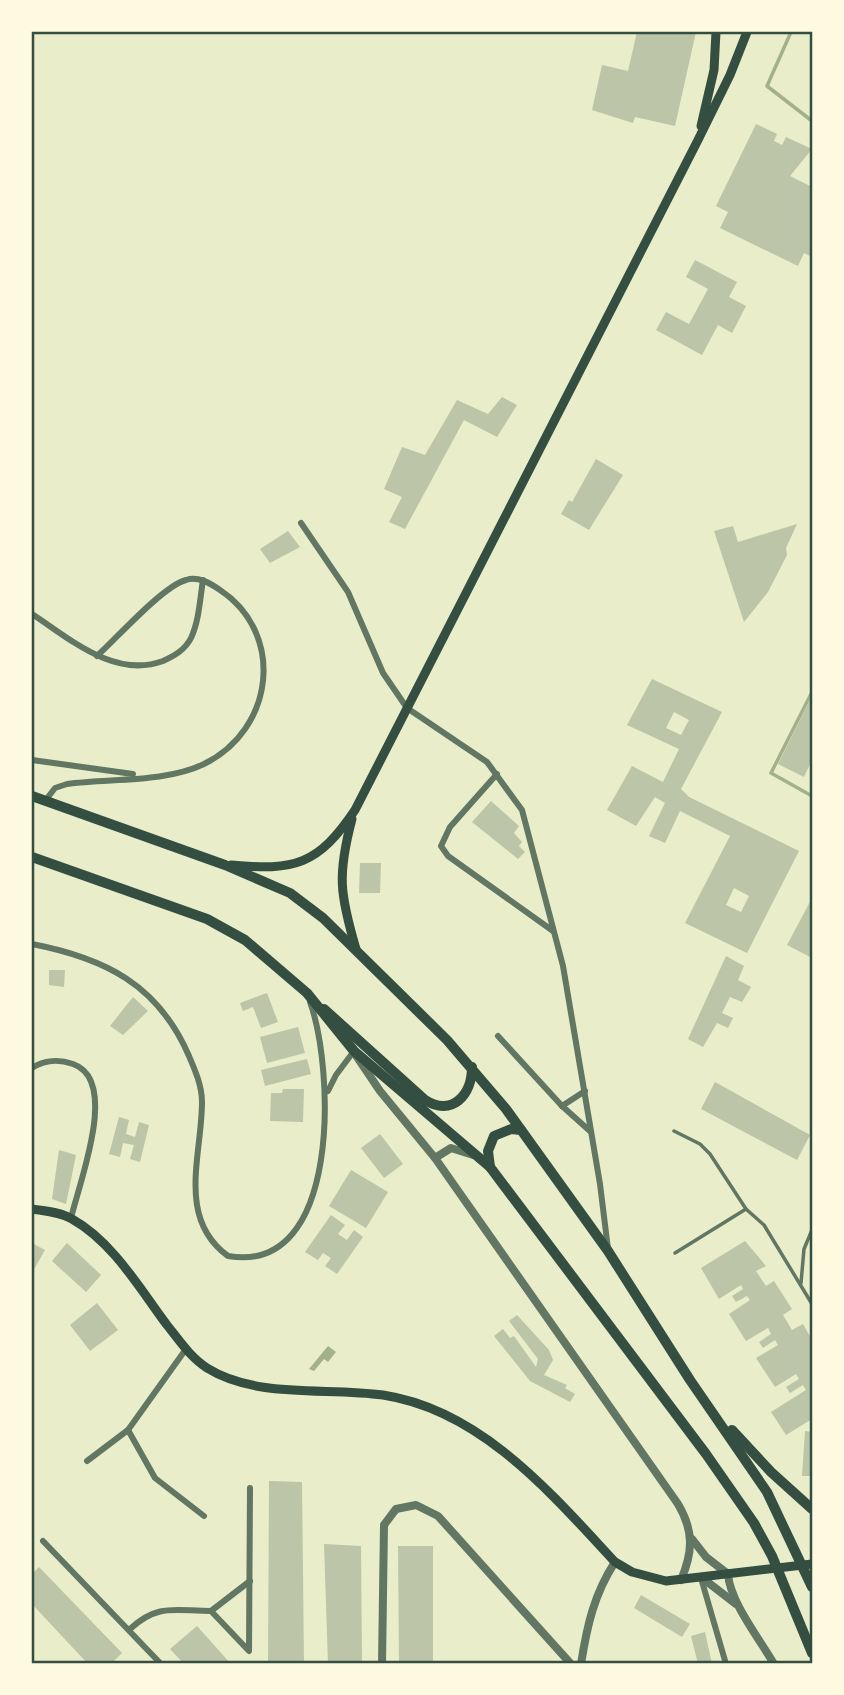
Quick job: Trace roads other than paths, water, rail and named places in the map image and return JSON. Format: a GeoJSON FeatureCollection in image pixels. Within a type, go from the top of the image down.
{"type":"FeatureCollection","features":[{"type":"Feature","properties":{"kind":"main road"},"geometry":{"type":"LineString","coordinates":[[698,140],[717,48],[716,32]]}},
{"type":"Feature","properties":{"kind":"main road"},"geometry":{"type":"LineString","coordinates":[[225,865],[263,869],[301,863],[326,848],[355,810],[698,140],[747,32]]}},
{"type":"Feature","properties":{"kind":"main road"},"geometry":{"type":"LineString","coordinates":[[717,48],[729,55],[740,52]]}},
{"type":"Feature","properties":{"kind":"main road"},"geometry":{"type":"LineString","coordinates":[[32,796],[225,865],[289,893],[323,918],[356,950],[472,1068],[521,1130],[608,1251],[767,1492],[813,1587]]}},
{"type":"Feature","properties":{"kind":"main road"},"geometry":{"type":"LineString","coordinates":[[355,810],[340,878],[341,894],[356,950]]}},
{"type":"Feature","properties":{"kind":"main road"},"geometry":{"type":"LineString","coordinates":[[32,857],[224,927],[264,954],[432,1104],[444,1107],[458,1102],[470,1086],[472,1068]]}},
{"type":"Feature","properties":{"kind":"main road"},"geometry":{"type":"LineString","coordinates":[[307,993],[354,1051],[490,1167],[747,1512],[772,1556],[813,1653]]}},
{"type":"Feature","properties":{"kind":"main road"},"geometry":{"type":"LineString","coordinates":[[490,1167],[488,1151],[494,1136],[511,1129],[521,1130]]}},
{"type":"Feature","properties":{"kind":"main road"},"geometry":{"type":"LineString","coordinates":[[32,1209],[71,1218],[111,1254],[186,1349],[212,1371],[242,1383],[382,1395],[435,1409],[498,1448],[527,1472],[615,1562],[651,1579],[681,1580],[813,1564]]}},
{"type":"Feature","properties":{"kind":"main road"},"geometry":{"type":"LineString","coordinates":[[709,1406],[771,1472],[813,1509]]}},
{"type":"Feature","properties":{"kind":"street"},"geometry":{"type":"LineString","coordinates":[[301,523],[348,592],[383,673],[407,708],[475,752],[498,774],[522,810],[563,965],[608,1251]]}},
{"type":"Feature","properties":{"kind":"street"},"geometry":{"type":"LineString","coordinates":[[45,801],[55,788],[67,784],[186,771],[223,752],[250,723],[258,706],[264,668],[262,647],[255,628],[234,599],[204,580],[193,579],[176,584],[97,656]]}},
{"type":"Feature","properties":{"kind":"street"},"geometry":{"type":"LineString","coordinates":[[32,614],[97,656],[129,665],[155,664],[182,651],[194,627],[204,580]]}},
{"type":"Feature","properties":{"kind":"street"},"geometry":{"type":"LineString","coordinates":[[32,760],[145,776]]}},
{"type":"Feature","properties":{"kind":"street"},"geometry":{"type":"LineString","coordinates":[[498,774],[450,827],[441,846],[448,856],[553,931]]}},
{"type":"Feature","properties":{"kind":"street"},"geometry":{"type":"LineString","coordinates":[[32,944],[84,956],[106,965],[144,991],[174,1025],[192,1063],[202,1098],[194,1191],[197,1207],[208,1238],[228,1256],[243,1259],[269,1254],[293,1231],[312,1196],[319,1174],[326,1097],[320,1037],[307,993]]}},
{"type":"Feature","properties":{"kind":"street"},"geometry":{"type":"LineString","coordinates":[[498,1036],[562,1106],[591,1132]]}},
{"type":"Feature","properties":{"kind":"street"},"geometry":{"type":"LineString","coordinates":[[326,1097],[335,1074],[354,1051],[380,1091],[435,1157],[678,1504],[692,1539],[706,1558],[730,1574],[730,1592],[774,1664]]}},
{"type":"Feature","properties":{"kind":"street"},"geometry":{"type":"LineString","coordinates":[[32,1068],[51,1061],[64,1061],[83,1069],[94,1085],[96,1111],[71,1218]]}},
{"type":"Feature","properties":{"kind":"street"},"geometry":{"type":"LineString","coordinates":[[562,1106],[584,1091]]}},
{"type":"Feature","properties":{"kind":"street"},"geometry":{"type":"LineString","coordinates":[[435,1157],[452,1149],[478,1157]]}},
{"type":"Feature","properties":{"kind":"street"},"geometry":{"type":"LineString","coordinates":[[87,1461],[128,1430],[186,1349]]}},
{"type":"Feature","properties":{"kind":"street"},"geometry":{"type":"LineString","coordinates":[[128,1430],[147,1467],[160,1485],[204,1516]]}},
{"type":"Feature","properties":{"kind":"street"},"geometry":{"type":"LineString","coordinates":[[211,1611],[250,1651],[250,1488]]}},
{"type":"Feature","properties":{"kind":"street"},"geometry":{"type":"LineString","coordinates":[[382,1664],[384,1525],[396,1509],[416,1505],[438,1516],[571,1664]]}},
{"type":"Feature","properties":{"kind":"street"},"geometry":{"type":"LineString","coordinates":[[681,1580],[689,1560],[692,1539]]}},
{"type":"Feature","properties":{"kind":"street"},"geometry":{"type":"LineString","coordinates":[[43,1541],[161,1664]]}},
{"type":"Feature","properties":{"kind":"street"},"geometry":{"type":"LineString","coordinates":[[582,1664],[593,1607],[600,1586],[615,1562]]}},
{"type":"Feature","properties":{"kind":"street"},"geometry":{"type":"LineString","coordinates":[[701,1577],[736,1604]]}},
{"type":"Feature","properties":{"kind":"street"},"geometry":{"type":"LineString","coordinates":[[701,1577],[726,1664]]}},
{"type":"Feature","properties":{"kind":"street"},"geometry":{"type":"LineString","coordinates":[[130,1629],[144,1616],[157,1611],[211,1611],[250,1581]]}},
{"type":"Feature","properties":{"kind":"lane"},"geometry":{"type":"LineString","coordinates":[[674,1131],[700,1144],[710,1154],[746,1209],[764,1225],[813,1304]]}},
{"type":"Feature","properties":{"kind":"lane"},"geometry":{"type":"LineString","coordinates":[[675,1253],[746,1209]]}},
{"type":"Feature","properties":{"kind":"lane"},"geometry":{"type":"LineString","coordinates":[[801,1285],[804,1249],[813,1230]]}},
{"type":"Feature","properties":{"kind":"waterway"},"geometry":{"type":"LineString","coordinates":[[791,32],[767,86],[812,121]]}},
{"type":"Feature","properties":{"kind":"waterway"},"geometry":{"type":"LineString","coordinates":[[812,692],[771,773],[812,796]]}}]}
